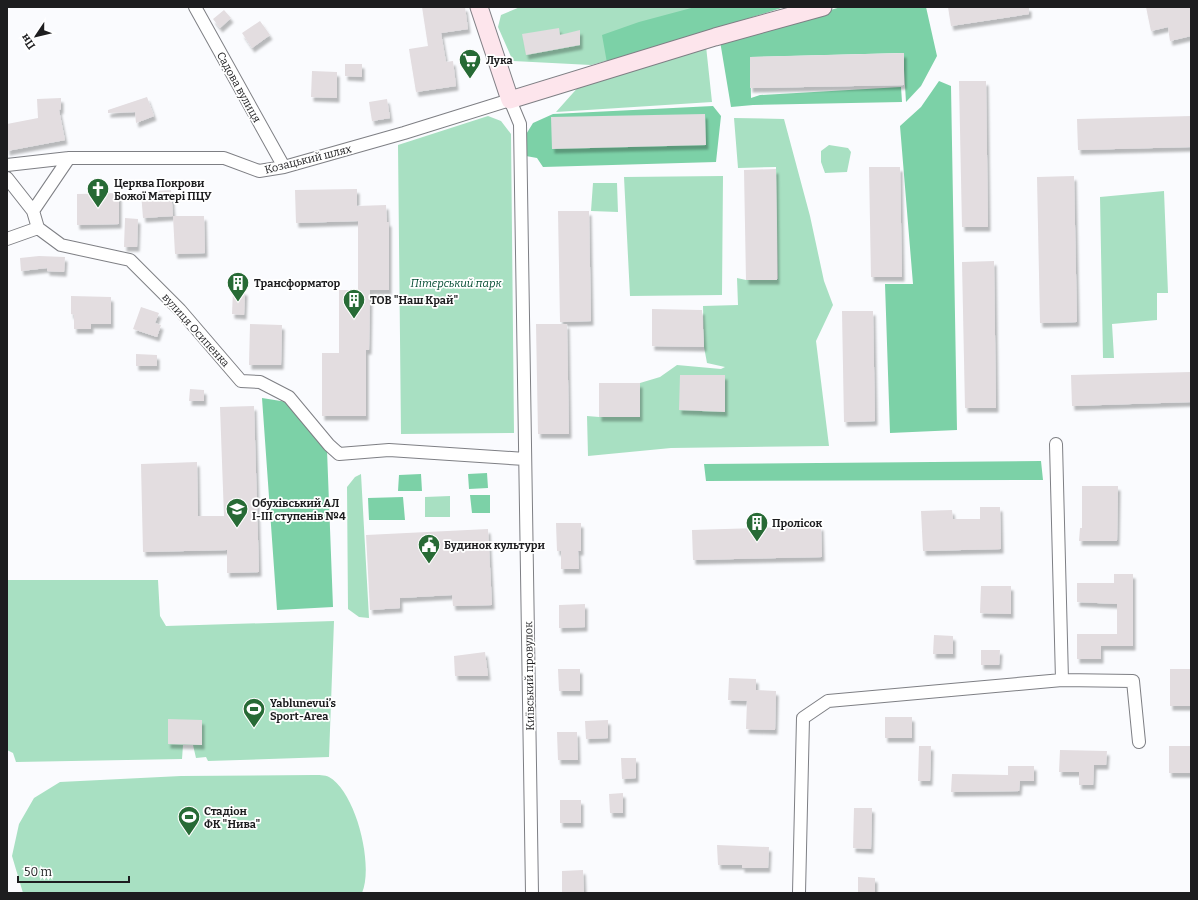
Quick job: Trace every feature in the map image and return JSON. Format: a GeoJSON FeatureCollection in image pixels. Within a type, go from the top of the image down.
{"type":"FeatureCollection","features":[{"type":"Feature","properties":{"kind":"street","name":"Садова вулиця"},"geometry":{"type":"LineString","coordinates":[[195,7],[284,167]]}},
{"type":"Feature","properties":{"kind":"street"},"geometry":{"type":"LineString","coordinates":[[479,7],[510,100],[715,37],[823,7]]}},
{"type":"Feature","properties":{"kind":"street","name":"Козацький шлях"},"geometry":{"type":"LineString","coordinates":[[7,165],[69,158],[224,158],[259,171],[284,167],[404,133],[510,100]]}},
{"type":"Feature","properties":{"kind":"street","name":"Київський провулок"},"geometry":{"type":"LineString","coordinates":[[510,100],[520,124],[532,893]]}},
{"type":"Feature","properties":{"kind":"street"},"geometry":{"type":"LineString","coordinates":[[32,211],[69,158]]}},
{"type":"Feature","properties":{"kind":"street"},"geometry":{"type":"LineString","coordinates":[[7,178],[32,211],[38,228],[7,239]]}},
{"type":"Feature","properties":{"kind":"street","name":"вулиця Осипенка"},"geometry":{"type":"LineString","coordinates":[[38,228],[61,245],[130,260],[180,310],[241,381],[260,382],[289,397],[329,445],[339,454],[389,450],[525,459]]}},
{"type":"Feature","properties":{"kind":"street"},"geometry":{"type":"LineString","coordinates":[[1056,444],[1062,680]]}},
{"type":"Feature","properties":{"kind":"street"},"geometry":{"type":"LineString","coordinates":[[799,893],[803,718],[828,701],[1062,680],[1133,681],[1139,742]]}},
{"type":"Feature","properties":{"kind":"green space"},"geometry":{"type":"Polygon","coordinates":[[[520,7],[784,7],[647,50],[591,65],[513,61],[498,27],[501,15],[520,7]]]}},
{"type":"Feature","properties":{"kind":"green space"},"geometry":{"type":"Polygon","coordinates":[[[695,7],[784,7],[607,63],[602,35],[639,22],[695,7]]]}},
{"type":"Feature","properties":{"kind":"green space"},"geometry":{"type":"Polygon","coordinates":[[[841,7],[926,7],[937,56],[921,86],[906,102],[903,53],[750,57],[751,98],[760,95],[901,87],[902,102],[753,105],[731,107],[720,41],[841,7]]]}},
{"type":"Feature","properties":{"kind":"green space"},"geometry":{"type":"Polygon","coordinates":[[[706,46],[712,102],[556,112],[581,84],[706,46]]]}},
{"type":"Feature","properties":{"kind":"green space"},"geometry":{"type":"Polygon","coordinates":[[[939,81],[951,86],[957,430],[890,433],[885,284],[913,284],[900,126],[921,107],[939,81]]]}},
{"type":"Feature","properties":{"kind":"green space"},"geometry":{"type":"Polygon","coordinates":[[[713,106],[721,116],[716,162],[543,167],[537,158],[526,156],[525,136],[533,123],[553,114],[713,106]]]}},
{"type":"Feature","properties":{"kind":"green space","name":"Пітєрський парк"},"geometry":{"type":"Polygon","coordinates":[[[488,116],[501,121],[511,134],[514,433],[401,434],[398,145],[488,116]]]}},
{"type":"Feature","properties":{"kind":"green space"},"geometry":{"type":"Polygon","coordinates":[[[734,118],[784,119],[810,216],[824,281],[833,305],[816,341],[829,446],[671,448],[588,456],[587,416],[599,417],[640,383],[660,377],[677,365],[721,369],[725,367],[707,363],[704,347],[703,306],[738,305],[737,278],[746,280],[778,279],[776,167],[738,168],[734,118]]]}},
{"type":"Feature","properties":{"kind":"green space"},"geometry":{"type":"Polygon","coordinates":[[[829,145],[848,148],[851,152],[847,172],[825,173],[821,162],[821,151],[829,145]]]}},
{"type":"Feature","properties":{"kind":"green space"},"geometry":{"type":"Polygon","coordinates":[[[723,176],[722,295],[630,296],[624,177],[723,176]]]}},
{"type":"Feature","properties":{"kind":"green space"},"geometry":{"type":"Polygon","coordinates":[[[593,183],[617,183],[618,212],[591,211],[593,183]]]}},
{"type":"Feature","properties":{"kind":"green space"},"geometry":{"type":"Polygon","coordinates":[[[1164,191],[1168,293],[1157,293],[1157,320],[1112,324],[1114,358],[1103,358],[1100,197],[1164,191]]]}},
{"type":"Feature","properties":{"kind":"green space"},"geometry":{"type":"Polygon","coordinates":[[[262,398],[287,402],[327,450],[333,607],[277,610],[262,398]]]}},
{"type":"Feature","properties":{"kind":"green space"},"geometry":{"type":"Polygon","coordinates":[[[1041,461],[1043,480],[706,481],[704,464],[1041,461]]]}},
{"type":"Feature","properties":{"kind":"green space"},"geometry":{"type":"Polygon","coordinates":[[[487,473],[488,488],[469,489],[468,474],[487,473]]]}},
{"type":"Feature","properties":{"kind":"green space"},"geometry":{"type":"Polygon","coordinates":[[[361,474],[369,618],[359,617],[348,609],[347,487],[355,477],[361,474]]]}},
{"type":"Feature","properties":{"kind":"green space"},"geometry":{"type":"Polygon","coordinates":[[[421,474],[422,491],[398,491],[399,475],[421,474]]]}},
{"type":"Feature","properties":{"kind":"green space"},"geometry":{"type":"Polygon","coordinates":[[[470,495],[490,495],[490,513],[472,513],[470,495]]]}},
{"type":"Feature","properties":{"kind":"green space"},"geometry":{"type":"Polygon","coordinates":[[[450,496],[450,517],[425,517],[425,497],[450,496]]]}},
{"type":"Feature","properties":{"kind":"green space"},"geometry":{"type":"Polygon","coordinates":[[[403,497],[405,520],[369,520],[368,498],[403,497]]]}},
{"type":"Feature","properties":{"kind":"green space"},"geometry":{"type":"Polygon","coordinates":[[[7,580],[158,580],[160,616],[166,626],[334,621],[329,757],[208,761],[206,757],[196,758],[193,745],[183,745],[182,759],[16,762],[13,753],[7,750],[7,580]]]}},
{"type":"Feature","properties":{"kind":"green space","name":"Стадіон ФК \"Нива\""},"geometry":{"type":"Polygon","coordinates":[[[324,775],[329,777],[339,785],[354,813],[360,830],[366,865],[365,881],[362,893],[23,893],[12,856],[19,824],[34,798],[60,782],[181,776],[324,775]]]}},
{"type":"Feature","properties":{"kind":"building"},"geometry":{"type":"Polygon","coordinates":[[[422,7],[465,7],[468,29],[441,33],[446,62],[453,61],[456,86],[416,92],[409,49],[428,46],[422,7]]]}},
{"type":"Feature","properties":{"kind":"building"},"geometry":{"type":"Polygon","coordinates":[[[948,7],[1029,7],[1029,14],[951,26],[948,7]]]}},
{"type":"Feature","properties":{"kind":"building"},"geometry":{"type":"Polygon","coordinates":[[[1146,7],[1191,7],[1191,36],[1170,41],[1168,27],[1151,31],[1146,7]]]}},
{"type":"Feature","properties":{"kind":"building"},"geometry":{"type":"Polygon","coordinates":[[[224,10],[231,18],[220,28],[213,19],[224,10]]]}},
{"type":"Feature","properties":{"kind":"building"},"geometry":{"type":"Polygon","coordinates":[[[260,21],[270,35],[252,48],[242,33],[260,21]]]}},
{"type":"Feature","properties":{"kind":"building"},"geometry":{"type":"Polygon","coordinates":[[[559,28],[560,35],[580,30],[580,45],[526,55],[522,34],[559,28]]]}},
{"type":"Feature","properties":{"kind":"building"},"geometry":{"type":"Polygon","coordinates":[[[904,53],[904,85],[750,88],[750,57],[904,53]]]}},
{"type":"Feature","properties":{"kind":"building"},"geometry":{"type":"Polygon","coordinates":[[[345,64],[362,64],[362,77],[345,76],[345,64]]]}},
{"type":"Feature","properties":{"kind":"building"},"geometry":{"type":"Polygon","coordinates":[[[312,71],[337,72],[337,98],[311,97],[312,71]]]}},
{"type":"Feature","properties":{"kind":"building"},"geometry":{"type":"Polygon","coordinates":[[[959,81],[986,81],[988,227],[962,227],[959,81]]]}},
{"type":"Feature","properties":{"kind":"building"},"geometry":{"type":"Polygon","coordinates":[[[147,97],[154,116],[136,123],[135,112],[108,113],[108,110],[147,97]]]}},
{"type":"Feature","properties":{"kind":"building"},"geometry":{"type":"Polygon","coordinates":[[[61,98],[61,109],[59,110],[65,140],[7,151],[7,124],[38,118],[37,99],[61,98]]]}},
{"type":"Feature","properties":{"kind":"building"},"geometry":{"type":"Polygon","coordinates":[[[387,99],[390,118],[372,121],[369,102],[387,99]]]}},
{"type":"Feature","properties":{"kind":"building"},"geometry":{"type":"Polygon","coordinates":[[[705,114],[706,145],[552,149],[551,117],[705,114]]]}},
{"type":"Feature","properties":{"kind":"building"},"geometry":{"type":"Polygon","coordinates":[[[1191,116],[1191,147],[1078,150],[1077,119],[1191,116]]]}},
{"type":"Feature","properties":{"kind":"building"},"geometry":{"type":"Polygon","coordinates":[[[869,167],[900,167],[902,277],[871,277],[869,167]]]}},
{"type":"Feature","properties":{"kind":"building"},"geometry":{"type":"Polygon","coordinates":[[[776,169],[777,280],[746,280],[744,170],[776,169]]]}},
{"type":"Feature","properties":{"kind":"building"},"geometry":{"type":"Polygon","coordinates":[[[1074,176],[1077,322],[1040,323],[1037,177],[1074,176]]]}},
{"type":"Feature","properties":{"kind":"building"},"geometry":{"type":"Polygon","coordinates":[[[357,189],[357,206],[386,205],[387,222],[389,222],[389,290],[370,290],[369,350],[366,350],[366,416],[322,416],[322,353],[339,353],[339,290],[358,290],[358,221],[296,223],[295,190],[357,189]]]}},
{"type":"Feature","properties":{"kind":"building"},"geometry":{"type":"Polygon","coordinates":[[[171,190],[173,216],[143,218],[141,192],[171,190]]]}},
{"type":"Feature","properties":{"kind":"building","name":"Церква Покрови Божої Матері ПЦУ"},"geometry":{"type":"Polygon","coordinates":[[[119,193],[119,224],[77,225],[77,194],[119,193]]]}},
{"type":"Feature","properties":{"kind":"building"},"geometry":{"type":"Polygon","coordinates":[[[558,211],[589,211],[591,321],[560,322],[558,211]]]}},
{"type":"Feature","properties":{"kind":"building"},"geometry":{"type":"Polygon","coordinates":[[[173,216],[204,216],[205,253],[175,254],[173,216]]]}},
{"type":"Feature","properties":{"kind":"building"},"geometry":{"type":"Polygon","coordinates":[[[125,218],[138,219],[137,247],[124,247],[125,218]]]}},
{"type":"Feature","properties":{"kind":"building"},"geometry":{"type":"Polygon","coordinates":[[[39,256],[65,257],[64,272],[47,271],[47,268],[21,271],[20,258],[39,256]]]}},
{"type":"Feature","properties":{"kind":"building"},"geometry":{"type":"Polygon","coordinates":[[[994,261],[996,408],[965,408],[962,262],[994,261]]]}},
{"type":"Feature","properties":{"kind":"building","name":"Трансформатор"},"geometry":{"type":"Polygon","coordinates":[[[233,290],[245,291],[244,315],[232,314],[233,290]]]}},
{"type":"Feature","properties":{"kind":"building"},"geometry":{"type":"Polygon","coordinates":[[[71,296],[111,297],[111,324],[91,324],[91,329],[74,329],[74,315],[71,314],[71,296]]]}},
{"type":"Feature","properties":{"kind":"building"},"geometry":{"type":"Polygon","coordinates":[[[141,307],[159,313],[155,323],[161,325],[157,337],[133,329],[141,307]]]}},
{"type":"Feature","properties":{"kind":"building"},"geometry":{"type":"Polygon","coordinates":[[[652,309],[702,310],[704,347],[652,346],[652,309]]]}},
{"type":"Feature","properties":{"kind":"building"},"geometry":{"type":"Polygon","coordinates":[[[842,311],[873,311],[875,421],[844,422],[842,311]]]}},
{"type":"Feature","properties":{"kind":"building"},"geometry":{"type":"Polygon","coordinates":[[[250,324],[282,325],[281,365],[249,365],[250,324]]]}},
{"type":"Feature","properties":{"kind":"building"},"geometry":{"type":"Polygon","coordinates":[[[536,324],[567,324],[569,434],[538,434],[536,324]]]}},
{"type":"Feature","properties":{"kind":"building"},"geometry":{"type":"Polygon","coordinates":[[[136,354],[157,355],[157,366],[136,366],[136,354]]]}},
{"type":"Feature","properties":{"kind":"building"},"geometry":{"type":"Polygon","coordinates":[[[1191,372],[1191,402],[1072,406],[1071,375],[1191,372]]]}},
{"type":"Feature","properties":{"kind":"building"},"geometry":{"type":"Polygon","coordinates":[[[680,375],[725,375],[725,412],[679,410],[680,375]]]}},
{"type":"Feature","properties":{"kind":"building"},"geometry":{"type":"Polygon","coordinates":[[[599,383],[640,383],[640,417],[599,417],[599,383]]]}},
{"type":"Feature","properties":{"kind":"building"},"geometry":{"type":"Polygon","coordinates":[[[190,389],[204,390],[204,401],[189,401],[190,389]]]}},
{"type":"Feature","properties":{"kind":"building"},"geometry":{"type":"Polygon","coordinates":[[[254,406],[259,572],[227,573],[227,550],[143,552],[141,464],[197,462],[198,516],[224,516],[220,407],[254,406]]]}},
{"type":"Feature","properties":{"kind":"building"},"geometry":{"type":"Polygon","coordinates":[[[1082,486],[1118,486],[1117,541],[1079,541],[1080,528],[1082,528],[1082,486]]]}},
{"type":"Feature","properties":{"kind":"building"},"geometry":{"type":"Polygon","coordinates":[[[980,507],[1000,507],[1001,549],[923,551],[921,511],[952,510],[953,519],[980,519],[980,507]]]}},
{"type":"Feature","properties":{"kind":"building"},"geometry":{"type":"Polygon","coordinates":[[[556,523],[581,523],[581,551],[578,551],[579,569],[561,569],[561,551],[557,551],[556,523]]]}},
{"type":"Feature","properties":{"kind":"building","name":"Пролісок"},"geometry":{"type":"Polygon","coordinates":[[[821,526],[822,557],[693,560],[692,530],[821,526]]]}},
{"type":"Feature","properties":{"kind":"building","name":"Будинок культури"},"geometry":{"type":"Polygon","coordinates":[[[488,529],[492,605],[453,606],[452,595],[400,598],[400,608],[370,610],[366,535],[488,529]]]}},
{"type":"Feature","properties":{"kind":"building"},"geometry":{"type":"Polygon","coordinates":[[[1114,574],[1133,574],[1133,646],[1101,646],[1101,659],[1077,659],[1077,634],[1117,634],[1117,604],[1077,602],[1077,583],[1114,583],[1114,574]]]}},
{"type":"Feature","properties":{"kind":"building"},"geometry":{"type":"Polygon","coordinates":[[[981,586],[1011,586],[1011,614],[980,613],[981,586]]]}},
{"type":"Feature","properties":{"kind":"building"},"geometry":{"type":"Polygon","coordinates":[[[585,604],[585,627],[559,628],[559,605],[585,604]]]}},
{"type":"Feature","properties":{"kind":"building"},"geometry":{"type":"Polygon","coordinates":[[[934,635],[953,636],[953,654],[933,654],[934,635]]]}},
{"type":"Feature","properties":{"kind":"building"},"geometry":{"type":"Polygon","coordinates":[[[981,650],[1000,650],[999,665],[981,665],[981,650]]]}},
{"type":"Feature","properties":{"kind":"building"},"geometry":{"type":"Polygon","coordinates":[[[485,652],[488,676],[455,676],[454,656],[485,652]]]}},
{"type":"Feature","properties":{"kind":"building"},"geometry":{"type":"Polygon","coordinates":[[[558,669],[580,669],[580,691],[559,691],[558,669]]]}},
{"type":"Feature","properties":{"kind":"building"},"geometry":{"type":"Polygon","coordinates":[[[1170,669],[1191,669],[1191,706],[1170,706],[1170,669]]]}},
{"type":"Feature","properties":{"kind":"building"},"geometry":{"type":"Polygon","coordinates":[[[729,678],[756,679],[756,690],[776,691],[775,730],[746,729],[747,701],[728,700],[729,678]]]}},
{"type":"Feature","properties":{"kind":"building"},"geometry":{"type":"Polygon","coordinates":[[[885,717],[912,717],[912,738],[885,738],[885,717]]]}},
{"type":"Feature","properties":{"kind":"building"},"geometry":{"type":"Polygon","coordinates":[[[168,719],[202,720],[202,745],[168,744],[168,719]]]}},
{"type":"Feature","properties":{"kind":"building"},"geometry":{"type":"Polygon","coordinates":[[[608,720],[608,738],[586,739],[585,721],[608,720]]]}},
{"type":"Feature","properties":{"kind":"building"},"geometry":{"type":"Polygon","coordinates":[[[557,732],[577,732],[578,760],[558,760],[557,732]]]}},
{"type":"Feature","properties":{"kind":"building"},"geometry":{"type":"Polygon","coordinates":[[[919,746],[931,746],[930,781],[918,781],[919,746]]]}},
{"type":"Feature","properties":{"kind":"building"},"geometry":{"type":"Polygon","coordinates":[[[1169,746],[1191,746],[1191,773],[1169,773],[1169,746]]]}},
{"type":"Feature","properties":{"kind":"building"},"geometry":{"type":"Polygon","coordinates":[[[1060,750],[1107,751],[1106,765],[1094,765],[1093,785],[1079,785],[1079,772],[1059,772],[1060,750]]]}},
{"type":"Feature","properties":{"kind":"building"},"geometry":{"type":"Polygon","coordinates":[[[621,758],[636,758],[636,778],[622,779],[621,758]]]}},
{"type":"Feature","properties":{"kind":"building"},"geometry":{"type":"Polygon","coordinates":[[[1008,766],[1034,766],[1034,781],[1020,781],[1019,791],[951,792],[952,774],[1008,775],[1008,766]]]}},
{"type":"Feature","properties":{"kind":"building"},"geometry":{"type":"Polygon","coordinates":[[[623,793],[623,813],[610,813],[609,794],[623,793]]]}},
{"type":"Feature","properties":{"kind":"building"},"geometry":{"type":"Polygon","coordinates":[[[560,800],[581,800],[581,823],[560,823],[560,800]]]}},
{"type":"Feature","properties":{"kind":"building"},"geometry":{"type":"Polygon","coordinates":[[[854,808],[872,808],[871,849],[853,848],[854,808]]]}},
{"type":"Feature","properties":{"kind":"building"},"geometry":{"type":"Polygon","coordinates":[[[717,845],[769,847],[768,868],[742,868],[742,865],[718,865],[717,845]]]}},
{"type":"Feature","properties":{"kind":"building"},"geometry":{"type":"Polygon","coordinates":[[[583,870],[584,893],[562,893],[562,871],[583,870]]]}},
{"type":"Feature","properties":{"kind":"building"},"geometry":{"type":"Polygon","coordinates":[[[858,877],[875,878],[875,893],[858,893],[858,877]]]}},
{"type":"Feature","properties":{"kind":"place","name":"Лука"},"geometry":{"type":"Point","coordinates":[470,80]}},
{"type":"Feature","properties":{"kind":"place","name":"Церква Покрови Божої Матері ПЦУ"},"geometry":{"type":"Point","coordinates":[98,208]}},
{"type":"Feature","properties":{"kind":"place","name":"Трансформатор"},"geometry":{"type":"Point","coordinates":[238,302]}},
{"type":"Feature","properties":{"kind":"place","name":"ТОВ \"Наш Край\""},"geometry":{"type":"Point","coordinates":[354,320]}},
{"type":"Feature","properties":{"kind":"place","name":"Обухівський АЛ І-ІІІ ступенів №4"},"geometry":{"type":"Point","coordinates":[237,528]}},
{"type":"Feature","properties":{"kind":"place","name":"Пролісок"},"geometry":{"type":"Point","coordinates":[757,542]}},
{"type":"Feature","properties":{"kind":"place","name":"Будинок культури"},"geometry":{"type":"Point","coordinates":[429,564]}},
{"type":"Feature","properties":{"kind":"place","name":"Yablunevui’s Sport-Area"},"geometry":{"type":"Point","coordinates":[254,728]}},
{"type":"Feature","properties":{"kind":"place","name":"Стадіон ФК \"Нива\""},"geometry":{"type":"Point","coordinates":[189,836]}}]}
